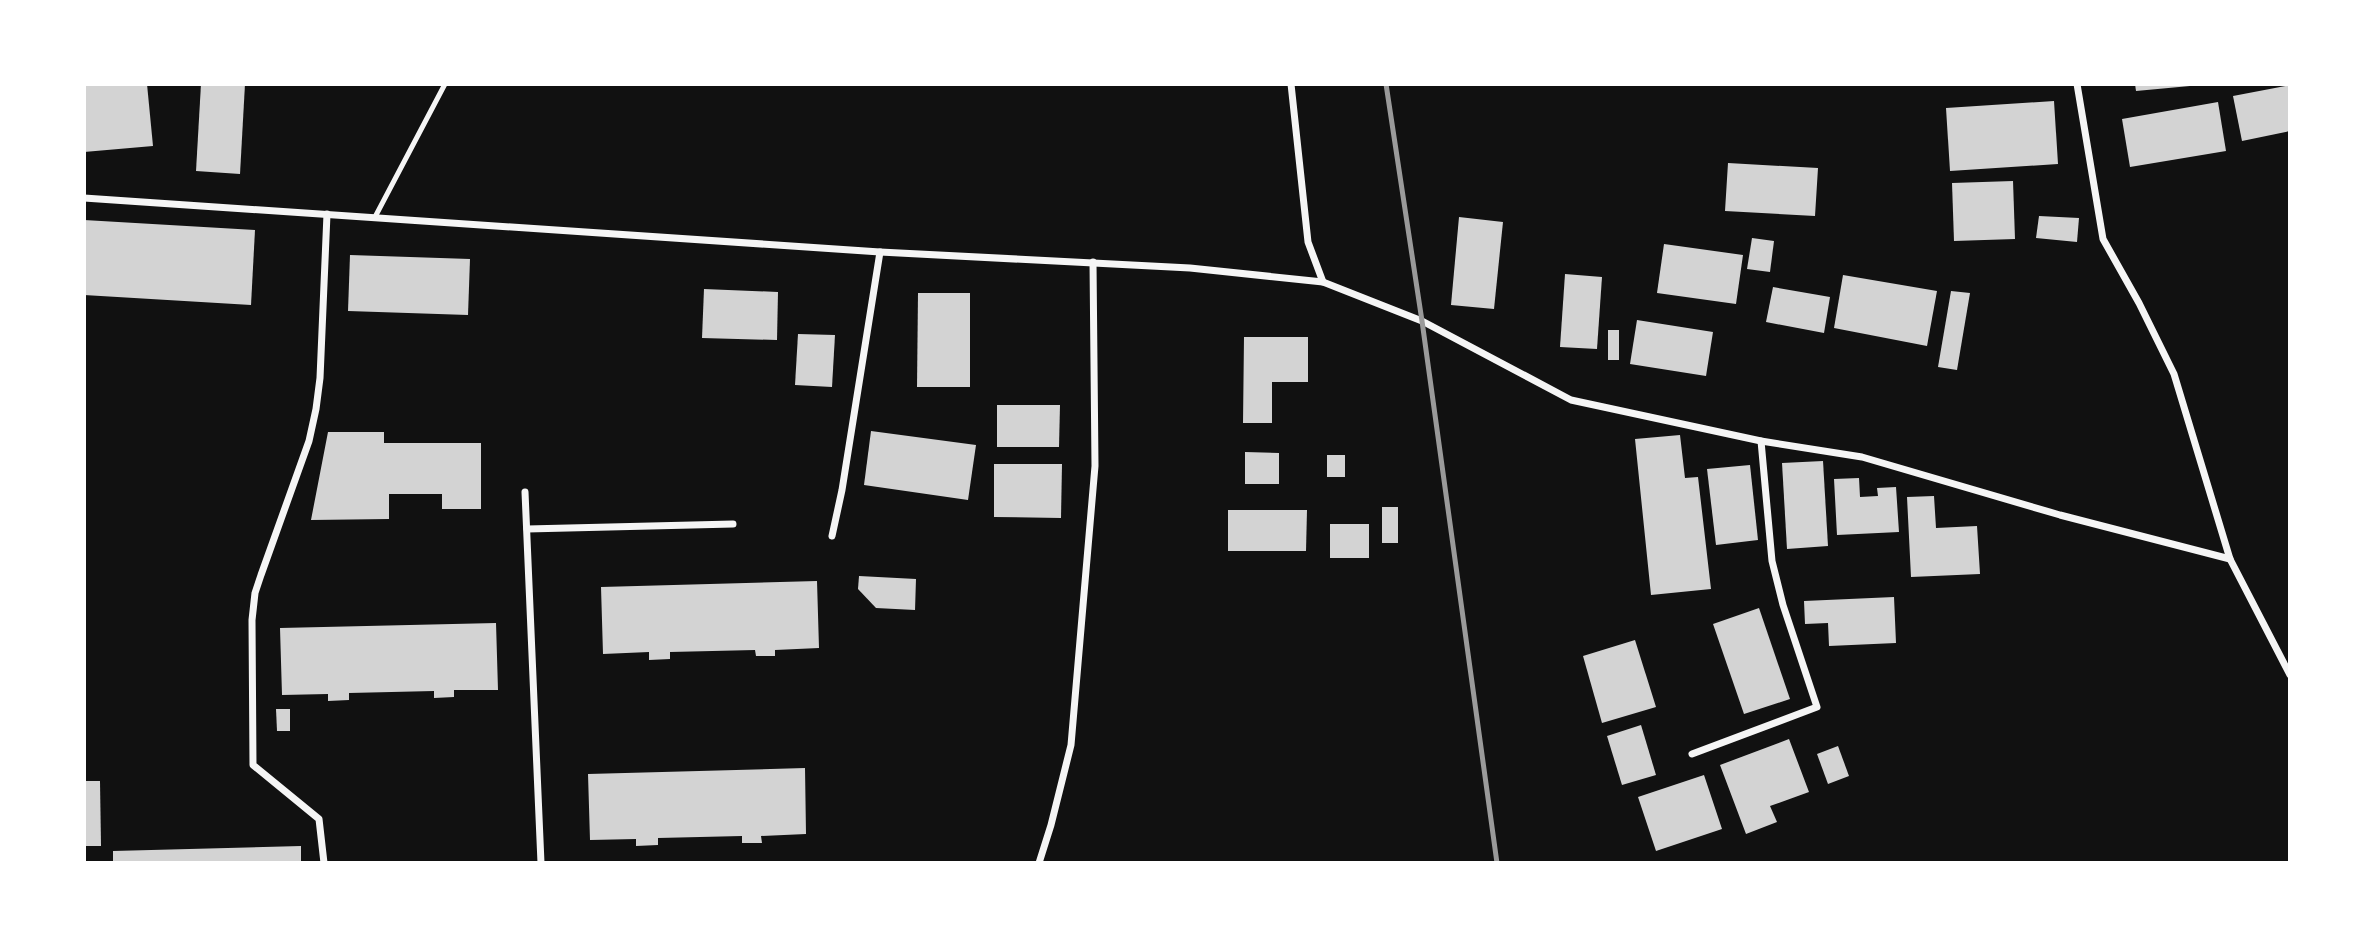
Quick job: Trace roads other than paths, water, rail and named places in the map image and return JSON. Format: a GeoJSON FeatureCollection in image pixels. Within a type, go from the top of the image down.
{"type":"FeatureCollection","features":[{"type":"Feature","properties":{"kind":"street"},"geometry":{"type":"LineString","coordinates":[[1291,84],[1308,242],[1323,282]]}},
{"type":"Feature","properties":{"kind":"street"},"geometry":{"type":"LineString","coordinates":[[2077,84],[2103,239],[2174,374],[2230,559],[2290,675]]}},
{"type":"Feature","properties":{"kind":"street"},"geometry":{"type":"LineString","coordinates":[[84,198],[880,253],[1190,268],[1323,282],[1422,321],[1571,401],[1761,441],[1862,457],[2060,515],[2230,559]]}},
{"type":"Feature","properties":{"kind":"street"},"geometry":{"type":"LineString","coordinates":[[324,863],[319,819],[253,765],[252,620],[261,575],[309,441],[316,408],[320,378],[327,214]]}},
{"type":"Feature","properties":{"kind":"street"},"geometry":{"type":"LineString","coordinates":[[832,536],[842,490],[880,253]]}},
{"type":"Feature","properties":{"kind":"street"},"geometry":{"type":"LineString","coordinates":[[1039,863],[1071,745],[1095,466],[1093,262]]}},
{"type":"Feature","properties":{"kind":"street"},"geometry":{"type":"LineString","coordinates":[[1692,754],[1816,707],[1783,606],[1772,561],[1761,441]]}},
{"type":"Feature","properties":{"kind":"street"},"geometry":{"type":"LineString","coordinates":[[526,492],[541,863]]}},
{"type":"Feature","properties":{"kind":"street"},"geometry":{"type":"LineString","coordinates":[[527,529],[733,524]]}},
{"type":"Feature","properties":{"kind":"lane"},"geometry":{"type":"LineString","coordinates":[[375,217],[445,84]]}},
{"type":"Feature","properties":{"kind":"railway"},"geometry":{"type":"LineString","coordinates":[[1386,84],[1422,321],[1497,863]]}}]}
